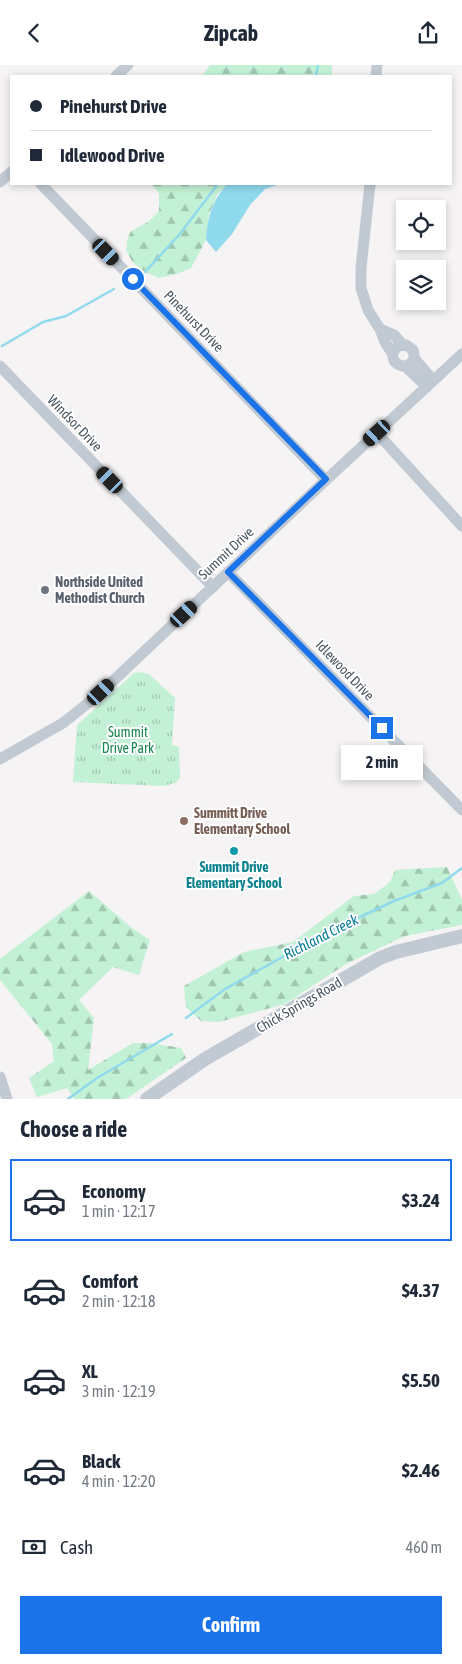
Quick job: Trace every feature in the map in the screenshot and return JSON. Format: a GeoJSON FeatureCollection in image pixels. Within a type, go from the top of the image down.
{"type":"FeatureCollection","features":[{"type":"Feature","properties":{"kind":"street"},"geometry":{"type":"LineString","coordinates":[[117,75],[128,65]]}},
{"type":"Feature","properties":{"kind":"street"},"geometry":{"type":"LineString","coordinates":[[0,182],[10,173]]}},
{"type":"Feature","properties":{"kind":"street","name":"Pinehurst Drive"},"geometry":{"type":"LineString","coordinates":[[42,185],[326,479]]}},
{"type":"Feature","properties":{"kind":"street"},"geometry":{"type":"LineString","coordinates":[[370,185],[360,288],[368,310],[380,329],[397,365],[405,366],[430,383]]}},
{"type":"Feature","properties":{"kind":"street"},"geometry":{"type":"LineString","coordinates":[[380,329],[394,335],[402,344],[413,350],[414,358],[430,383]]}},
{"type":"Feature","properties":{"kind":"street"},"geometry":{"type":"LineString","coordinates":[[392,353],[402,344]]}},
{"type":"Feature","properties":{"kind":"street","name":"Summit Drive"},"geometry":{"type":"LineString","coordinates":[[0,759],[74,715],[462,354]]}},
{"type":"Feature","properties":{"kind":"street"},"geometry":{"type":"LineString","coordinates":[[405,366],[409,365],[414,358]]}},
{"type":"Feature","properties":{"kind":"street","name":"Windsor Drive"},"geometry":{"type":"LineString","coordinates":[[0,366],[213,587]]}},
{"type":"Feature","properties":{"kind":"street"},"geometry":{"type":"LineString","coordinates":[[377,433],[462,526]]}},
{"type":"Feature","properties":{"kind":"street","name":"Idlewood Drive"},"geometry":{"type":"LineString","coordinates":[[228,572],[462,810]]}},
{"type":"Feature","properties":{"kind":"street","name":"Chick Springs Road"},"geometry":{"type":"LineString","coordinates":[[147,1099],[205,1059],[380,958],[402,950],[462,936]]}},
{"type":"Feature","properties":{"kind":"street"},"geometry":{"type":"LineString","coordinates":[[0,1077],[6,1099]]}},
{"type":"Feature","properties":{"kind":"green space"},"geometry":{"type":"Polygon","coordinates":[[[210,65],[332,65],[332,75],[203,75],[210,65]]]}},
{"type":"Feature","properties":{"kind":"green space"},"geometry":{"type":"Polygon","coordinates":[[[152,185],[226,185],[217,195],[209,214],[206,240],[191,268],[177,274],[159,278],[141,270],[132,261],[126,250],[127,240],[131,231],[148,222],[159,211],[159,193],[152,185]]]}},
{"type":"Feature","properties":{"kind":"green space","name":"Summit Drive Park"},"geometry":{"type":"Polygon","coordinates":[[[134,673],[149,674],[175,698],[172,745],[179,747],[180,778],[175,783],[163,786],[73,782],[77,725],[134,673]]]}},
{"type":"Feature","properties":{"kind":"green space"},"geometry":{"type":"Polygon","coordinates":[[[447,867],[462,900],[462,925],[405,936],[346,964],[285,1004],[219,1022],[201,1021],[186,1007],[184,986],[244,952],[293,942],[354,896],[374,894],[390,882],[395,870],[447,867]]]}},
{"type":"Feature","properties":{"kind":"green space"},"geometry":{"type":"Polygon","coordinates":[[[89,891],[132,928],[150,940],[139,975],[113,967],[79,1000],[94,1018],[88,1070],[133,1043],[150,1043],[181,1048],[186,1058],[126,1099],[74,1099],[67,1088],[37,1097],[29,1078],[54,1061],[52,1044],[0,980],[0,959],[89,891]]]}},
{"type":"Feature","properties":{"kind":"water"},"geometry":{"type":"Polygon","coordinates":[[[226,185],[277,185],[265,189],[250,205],[232,234],[216,252],[206,240],[211,210],[226,185]]]}},
{"type":"Feature","properties":{"kind":"waterway"},"geometry":{"type":"LineString","coordinates":[[316,75],[318,65]]}},
{"type":"Feature","properties":{"kind":"waterway"},"geometry":{"type":"LineString","coordinates":[[143,274],[179,235],[217,185]]}},
{"type":"Feature","properties":{"kind":"waterway"},"geometry":{"type":"LineString","coordinates":[[2,346],[43,322],[66,316],[114,289]]}},
{"type":"Feature","properties":{"kind":"waterway","name":"Richland Creek"},"geometry":{"type":"LineString","coordinates":[[186,1018],[225,989],[322,935],[394,901],[442,883],[462,868]]}},
{"type":"Feature","properties":{"kind":"waterway","name":"Richland Creek"},"geometry":{"type":"LineString","coordinates":[[68,1099],[97,1078],[172,1034]]}},
{"type":"Feature","properties":{"kind":"place","name":"Northside United Methodist Church"},"geometry":{"type":"Point","coordinates":[45,590]}},
{"type":"Feature","properties":{"kind":"place","name":"Summitt Drive Elementary School"},"geometry":{"type":"Point","coordinates":[184,821]}},
{"type":"Feature","properties":{"kind":"place","name":"Summit Drive Elementary School"},"geometry":{"type":"Point","coordinates":[234,851]}},
{"type":"Feature","properties":{"kind":"route"},"geometry":{"type":"LineString","coordinates":[[133,279],[326,479],[228,572],[382,728]]}}]}
